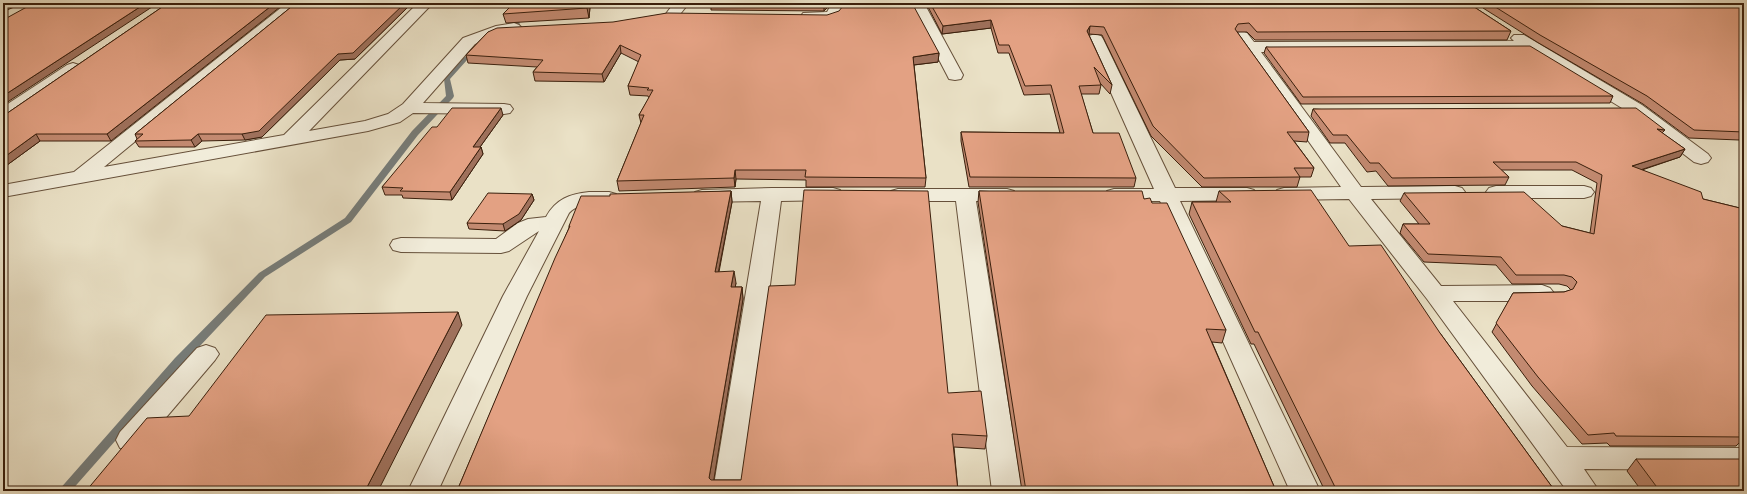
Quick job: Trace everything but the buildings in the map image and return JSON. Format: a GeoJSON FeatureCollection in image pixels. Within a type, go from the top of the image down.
{"type":"FeatureCollection","features":[{"type":"Feature","properties":{"kind":"main road"},"geometry":{"type":"LineString","coordinates":[[3,7],[16,7]]}},
{"type":"Feature","properties":{"kind":"street"},"geometry":{"type":"LineString","coordinates":[[80,177],[296,3]]}},
{"type":"Feature","properties":{"kind":"street"},"geometry":{"type":"LineString","coordinates":[[291,139],[426,3]]}},
{"type":"Feature","properties":{"kind":"street"},"geometry":{"type":"LineString","coordinates":[[790,15],[827,16],[834,14],[836,8],[917,3],[955,75]]}},
{"type":"Feature","properties":{"kind":"street"},"geometry":{"type":"LineString","coordinates":[[3,21],[16,7]]}},
{"type":"Feature","properties":{"kind":"street"},"geometry":{"type":"LineString","coordinates":[[666,15],[685,9]]}},
{"type":"Feature","properties":{"kind":"street"},"geometry":{"type":"LineString","coordinates":[[417,108],[469,41],[496,31],[520,27]]}},
{"type":"Feature","properties":{"kind":"street"},"geometry":{"type":"LineString","coordinates":[[1504,29],[1636,109],[1702,158]]}},
{"type":"Feature","properties":{"kind":"street"},"geometry":{"type":"LineString","coordinates":[[1095,39],[1169,195],[1305,491]]}},
{"type":"Feature","properties":{"kind":"street"},"geometry":{"type":"LineString","coordinates":[[1530,46],[1246,41],[1354,193],[1435,294],[1584,491]]}},
{"type":"Feature","properties":{"kind":"street"},"geometry":{"type":"LineString","coordinates":[[3,115],[87,59]]}},
{"type":"Feature","properties":{"kind":"street"},"geometry":{"type":"LineString","coordinates":[[3,191],[368,126],[394,118],[417,108],[504,109]]}},
{"type":"Feature","properties":{"kind":"street"},"geometry":{"type":"LineString","coordinates":[[1604,109],[1636,109]]}},
{"type":"Feature","properties":{"kind":"street"},"geometry":{"type":"LineString","coordinates":[[1296,110],[1320,110]]}},
{"type":"Feature","properties":{"kind":"street"},"geometry":{"type":"LineString","coordinates":[[1098,195],[1584,192]]}},
{"type":"Feature","properties":{"kind":"street"},"geometry":{"type":"LineString","coordinates":[[728,491],[772,194]]}},
{"type":"Feature","properties":{"kind":"street"},"geometry":{"type":"LineString","coordinates":[[685,196],[850,194]]}},
{"type":"Feature","properties":{"kind":"street"},"geometry":{"type":"LineString","coordinates":[[880,195],[1028,195]]}},
{"type":"Feature","properties":{"kind":"street"},"geometry":{"type":"LineString","coordinates":[[965,195],[1007,491]]}},
{"type":"Feature","properties":{"kind":"street"},"geometry":{"type":"LineString","coordinates":[[423,491],[515,296],[563,206],[570,202],[582,199],[629,198]]}},
{"type":"Feature","properties":{"kind":"street"},"geometry":{"type":"LineString","coordinates":[[401,245],[501,246],[526,228],[536,224],[554,222]]}},
{"type":"Feature","properties":{"kind":"street"},"geometry":{"type":"LineString","coordinates":[[1435,294],[1559,292]]}},
{"type":"Feature","properties":{"kind":"street"},"geometry":{"type":"LineString","coordinates":[[116,458],[162,401],[206,354]]}},
{"type":"Feature","properties":{"kind":"street"},"geometry":{"type":"LineString","coordinates":[[1560,458],[1744,459]]}},
{"type":"Feature","properties":{"kind":"waterway"},"geometry":{"type":"LineString","coordinates":[[511,3],[516,12],[517,31],[512,34]]}},
{"type":"Feature","properties":{"kind":"waterway"},"geometry":{"type":"LineString","coordinates":[[64,491],[179,361],[262,275],[348,220],[415,133],[450,96],[447,79],[465,59],[476,53]]}}]}
